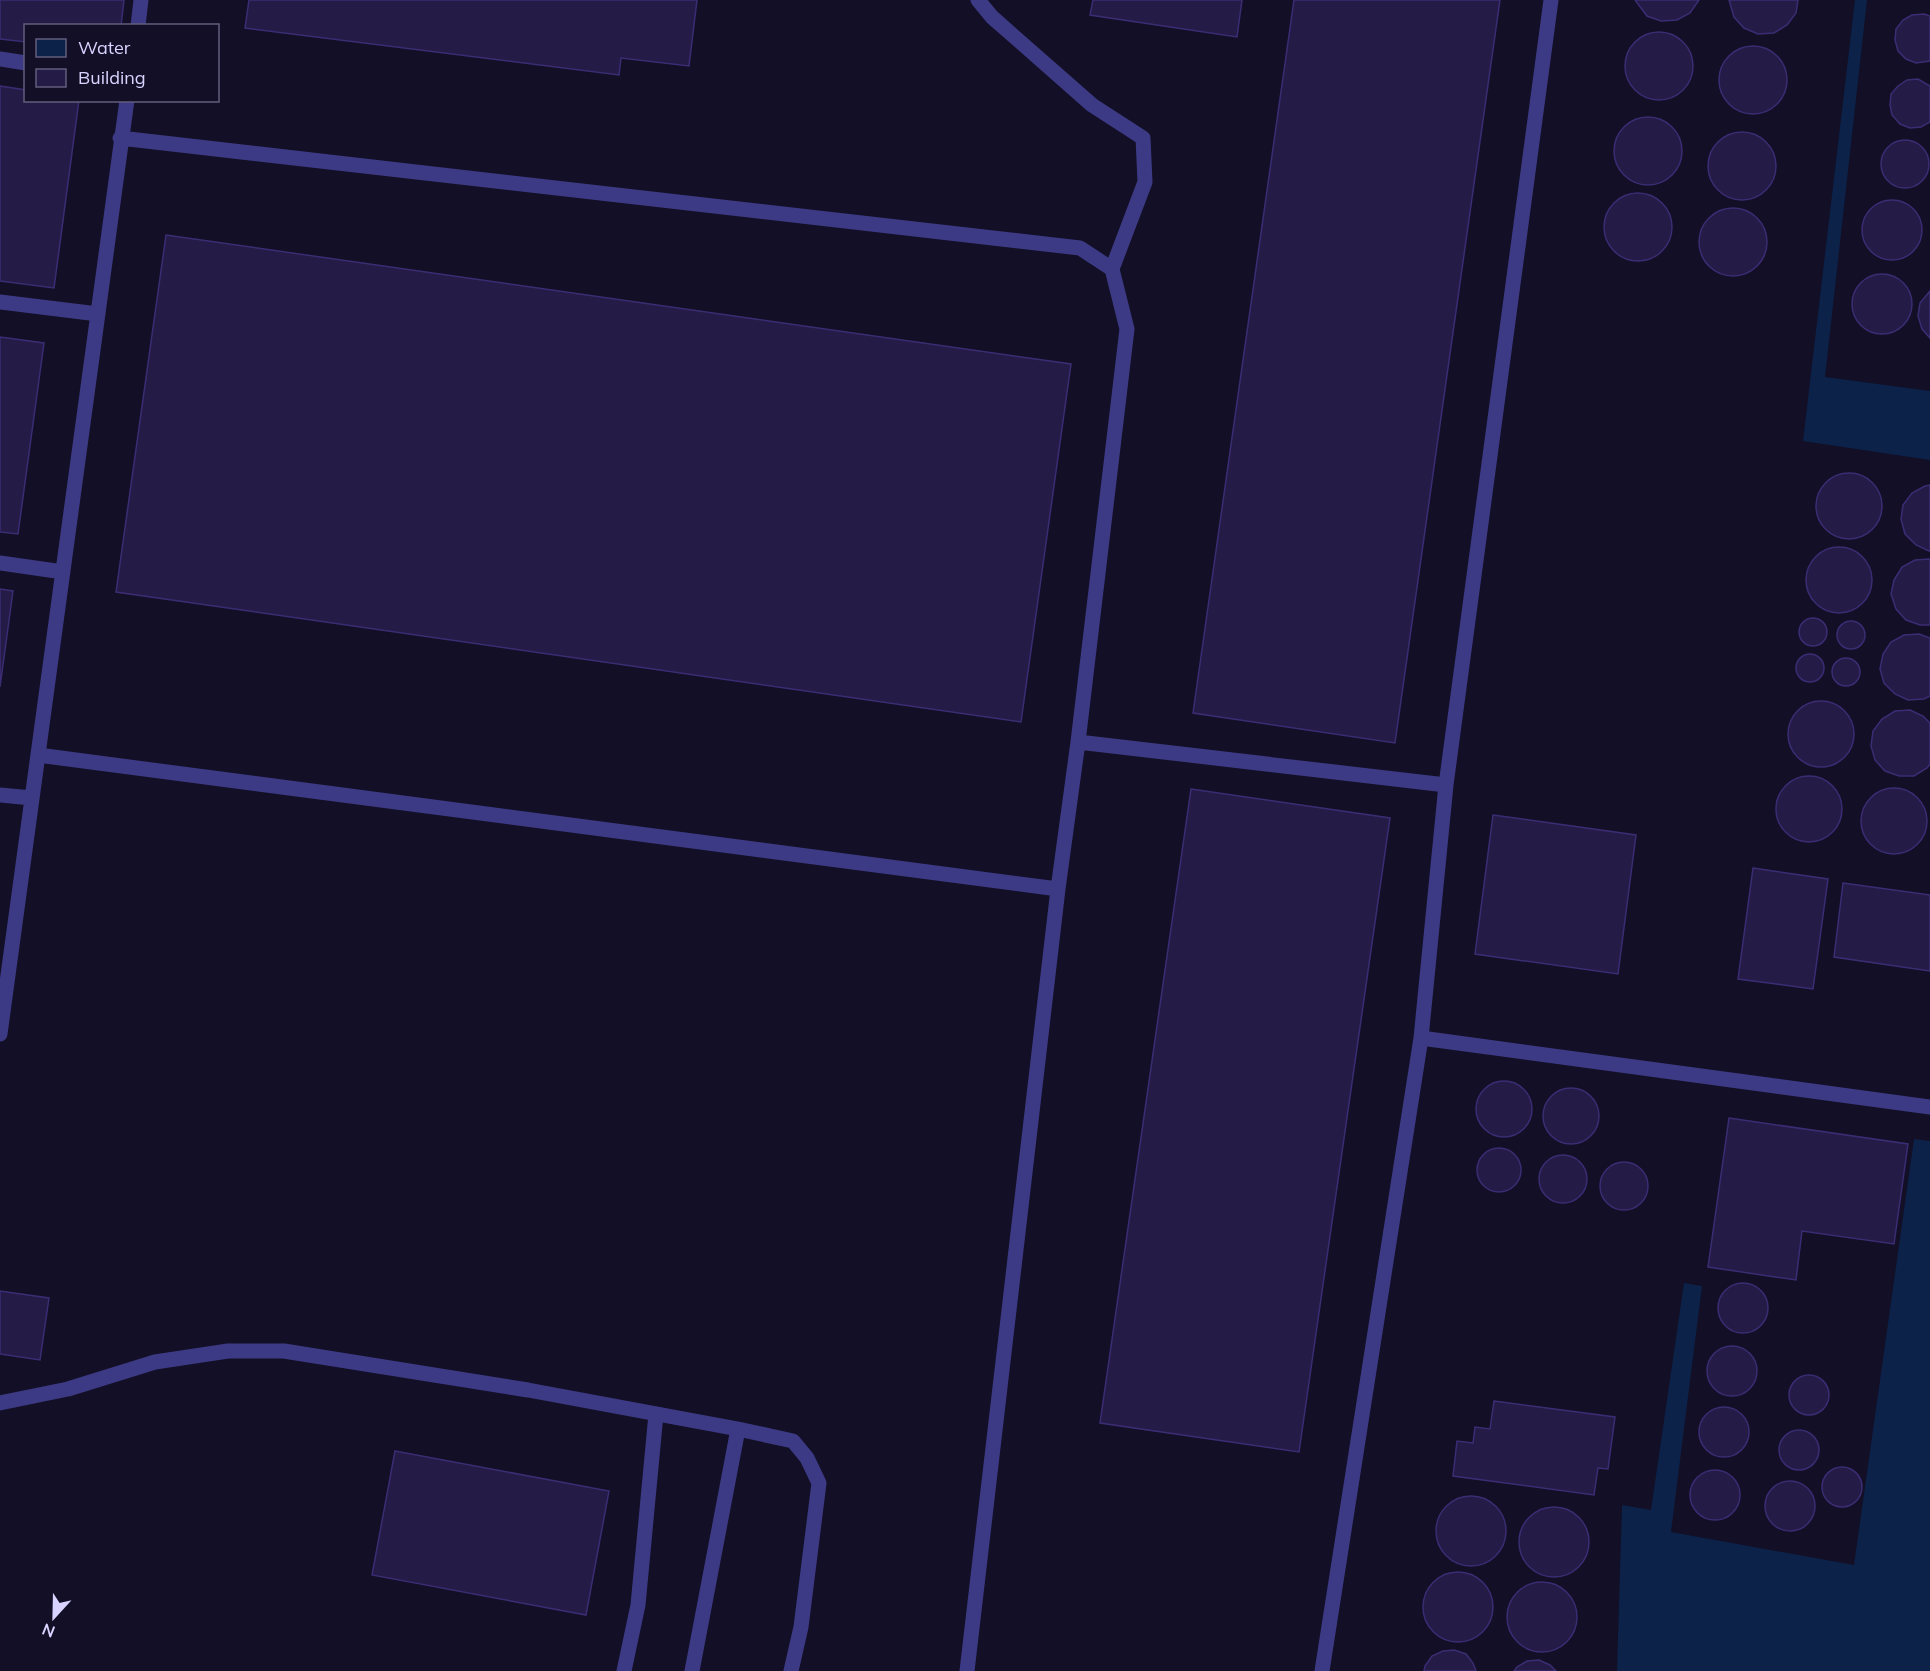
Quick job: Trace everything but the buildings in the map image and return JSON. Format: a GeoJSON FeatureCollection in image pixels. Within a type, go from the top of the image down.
{"type":"FeatureCollection","features":[{"type":"Feature","properties":{"kind":"lane"},"geometry":{"type":"LineString","coordinates":[[138,24],[141,0]]}},
{"type":"Feature","properties":{"kind":"lane"},"geometry":{"type":"LineString","coordinates":[[968,1671],[1058,889],[1128,329],[1112,269],[1145,182],[1143,138],[1092,105],[992,16],[978,0]]}},
{"type":"Feature","properties":{"kind":"lane"},"geometry":{"type":"LineString","coordinates":[[1322,1671],[1421,1038],[1446,785],[1551,0]]}},
{"type":"Feature","properties":{"kind":"lane"},"geometry":{"type":"LineString","coordinates":[[0,59],[24,63]]}},
{"type":"Feature","properties":{"kind":"lane"},"geometry":{"type":"LineString","coordinates":[[0,1034],[127,102]]}},
{"type":"Feature","properties":{"kind":"lane"},"geometry":{"type":"LineString","coordinates":[[120,138],[1080,248],[1112,269]]}},
{"type":"Feature","properties":{"kind":"lane"},"geometry":{"type":"LineString","coordinates":[[0,302],[98,314]]}},
{"type":"Feature","properties":{"kind":"lane"},"geometry":{"type":"LineString","coordinates":[[0,563],[63,572]]}},
{"type":"Feature","properties":{"kind":"lane"},"geometry":{"type":"LineString","coordinates":[[1078,742],[1446,785]]}},
{"type":"Feature","properties":{"kind":"lane"},"geometry":{"type":"LineString","coordinates":[[38,755],[1058,889]]}},
{"type":"Feature","properties":{"kind":"lane"},"geometry":{"type":"LineString","coordinates":[[0,795],[32,798]]}},
{"type":"Feature","properties":{"kind":"lane"},"geometry":{"type":"LineString","coordinates":[[1421,1038],[1930,1107]]}},
{"type":"Feature","properties":{"kind":"lane"},"geometry":{"type":"LineString","coordinates":[[0,1403],[68,1389],[155,1362],[228,1351],[284,1351],[528,1390],[793,1441],[807,1458],[819,1483],[801,1627],[791,1671]]}},
{"type":"Feature","properties":{"kind":"lane"},"geometry":{"type":"LineString","coordinates":[[624,1671],[638,1605],[657,1414]]}},
{"type":"Feature","properties":{"kind":"lane"},"geometry":{"type":"LineString","coordinates":[[692,1671],[738,1429]]}},
{"type":"Feature","properties":{"kind":"water"},"geometry":{"type":"Polygon","coordinates":[[[1855,0],[1867,0],[1825,377],[1930,391],[1930,460],[1803,441],[1855,0]]]}},
{"type":"Feature","properties":{"kind":"water"},"geometry":{"type":"Polygon","coordinates":[[[1914,1139],[1930,1141],[1930,1671],[1617,1671],[1622,1505],[1651,1510],[1684,1283],[1702,1286],[1671,1532],[1854,1565],[1914,1139]]]}}]}
